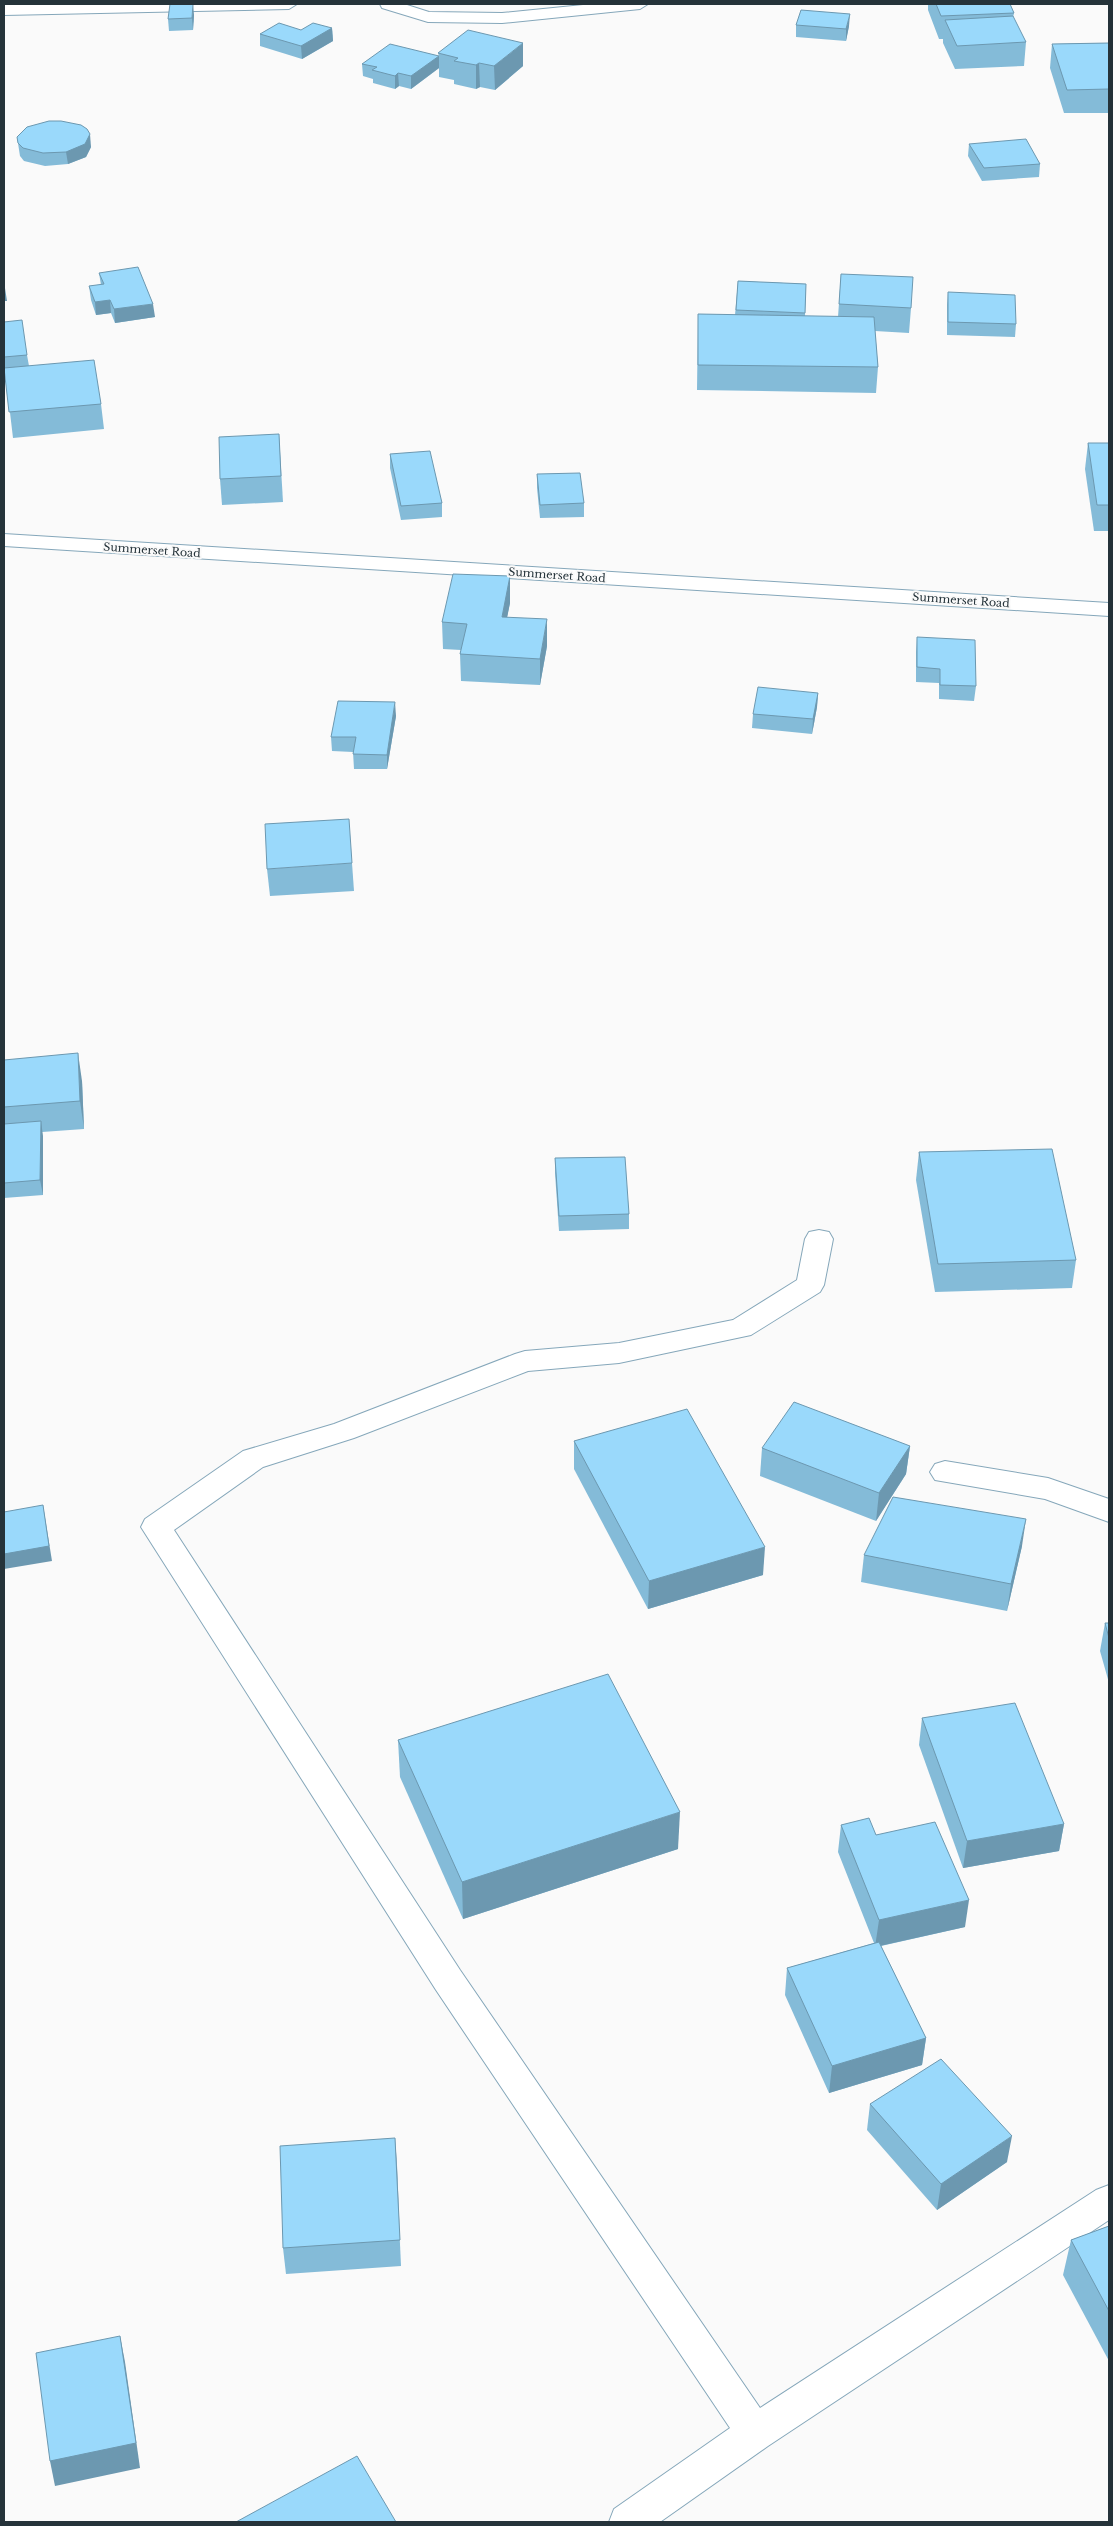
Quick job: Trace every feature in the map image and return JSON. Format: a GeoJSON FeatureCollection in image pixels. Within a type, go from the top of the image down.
{"type":"FeatureCollection","features":[{"type":"Feature","properties":{"kind":"street"},"geometry":{"type":"LineString","coordinates":[[4,10],[288,4]]}},
{"type":"Feature","properties":{"kind":"street"},"geometry":{"type":"LineString","coordinates":[[388,4],[428,17],[502,18],[640,4]]}},
{"type":"Feature","properties":{"kind":"street","name":"Summerset Road"},"geometry":{"type":"LineString","coordinates":[[4,540],[1109,610]]}},
{"type":"Feature","properties":{"kind":"street"},"geometry":{"type":"LineString","coordinates":[[755,2433],[448,1980],[156,1527],[253,1459],[344,1431],[409,1408],[525,1360],[619,1353],[741,1328],[810,1284],[819,1239]]}},
{"type":"Feature","properties":{"kind":"street"},"geometry":{"type":"LineString","coordinates":[[945,1472],[1048,1489],[1109,1511]]}},
{"type":"Feature","properties":{"kind":"street"},"geometry":{"type":"LineString","coordinates":[[628,2522],[755,2433],[1109,2201]]}},
{"type":"Feature","properties":{"kind":"building"},"geometry":{"type":"Polygon","coordinates":[[[170,4],[193,4],[192,18],[168,19],[170,4]]]}},
{"type":"Feature","properties":{"kind":"building"},"geometry":{"type":"Polygon","coordinates":[[[936,4],[1010,4],[1014,13],[941,16],[936,4]]]}},
{"type":"Feature","properties":{"kind":"building"},"geometry":{"type":"Polygon","coordinates":[[[801,10],[850,14],[846,29],[796,25],[801,10]]]}},
{"type":"Feature","properties":{"kind":"building"},"geometry":{"type":"Polygon","coordinates":[[[1013,16],[1026,42],[957,46],[945,20],[1013,16]]]}},
{"type":"Feature","properties":{"kind":"building"},"geometry":{"type":"Polygon","coordinates":[[[279,23],[301,30],[313,23],[332,28],[301,46],[260,34],[279,23]]]}},
{"type":"Feature","properties":{"kind":"building"},"geometry":{"type":"Polygon","coordinates":[[[468,30],[523,43],[494,66],[454,61],[458,58],[438,53],[468,30]]]}},
{"type":"Feature","properties":{"kind":"building"},"geometry":{"type":"Polygon","coordinates":[[[1109,43],[1109,89],[1067,90],[1052,44],[1109,43]]]}},
{"type":"Feature","properties":{"kind":"building"},"geometry":{"type":"Polygon","coordinates":[[[390,44],[439,56],[411,76],[398,73],[395,76],[372,70],[377,67],[362,64],[390,44]]]}},
{"type":"Feature","properties":{"kind":"building"},"geometry":{"type":"Polygon","coordinates":[[[49,121],[81,125],[90,134],[85,144],[66,152],[43,153],[23,148],[18,143],[17,137],[27,127],[49,121]]]}},
{"type":"Feature","properties":{"kind":"building"},"geometry":{"type":"Polygon","coordinates":[[[1026,139],[1040,164],[984,168],[969,144],[1026,139]]]}},
{"type":"Feature","properties":{"kind":"building"},"geometry":{"type":"Polygon","coordinates":[[[138,267],[153,304],[114,309],[110,300],[95,302],[89,286],[104,284],[99,273],[138,267]]]}},
{"type":"Feature","properties":{"kind":"building"},"geometry":{"type":"Polygon","coordinates":[[[841,274],[913,277],[911,308],[839,304],[841,274]]]}},
{"type":"Feature","properties":{"kind":"building"},"geometry":{"type":"Polygon","coordinates":[[[738,281],[806,284],[805,313],[736,310],[738,281]]]}},
{"type":"Feature","properties":{"kind":"building"},"geometry":{"type":"Polygon","coordinates":[[[948,292],[1015,295],[1016,324],[948,322],[948,292]]]}},
{"type":"Feature","properties":{"kind":"building"},"geometry":{"type":"Polygon","coordinates":[[[698,314],[874,317],[878,367],[698,365],[698,314]]]}},
{"type":"Feature","properties":{"kind":"building"},"geometry":{"type":"Polygon","coordinates":[[[22,320],[27,355],[4,357],[4,322],[22,320]]]}},
{"type":"Feature","properties":{"kind":"building"},"geometry":{"type":"Polygon","coordinates":[[[94,360],[101,404],[9,412],[4,368],[94,360]]]}},
{"type":"Feature","properties":{"kind":"building"},"geometry":{"type":"Polygon","coordinates":[[[279,434],[281,476],[220,479],[219,437],[279,434]]]}},
{"type":"Feature","properties":{"kind":"building"},"geometry":{"type":"Polygon","coordinates":[[[1088,443],[1109,443],[1109,505],[1097,505],[1088,443]]]}},
{"type":"Feature","properties":{"kind":"building"},"geometry":{"type":"Polygon","coordinates":[[[430,451],[442,503],[401,506],[390,454],[430,451]]]}},
{"type":"Feature","properties":{"kind":"building"},"geometry":{"type":"Polygon","coordinates":[[[580,473],[584,503],[540,505],[537,474],[580,473]]]}},
{"type":"Feature","properties":{"kind":"building"},"geometry":{"type":"Polygon","coordinates":[[[453,574],[510,576],[502,617],[547,619],[540,659],[460,654],[467,624],[442,622],[453,574]]]}},
{"type":"Feature","properties":{"kind":"building"},"geometry":{"type":"Polygon","coordinates":[[[917,637],[975,640],[976,686],[940,685],[940,669],[917,667],[917,637]]]}},
{"type":"Feature","properties":{"kind":"building"},"geometry":{"type":"Polygon","coordinates":[[[758,687],[818,693],[813,719],[753,714],[758,687]]]}},
{"type":"Feature","properties":{"kind":"building"},"geometry":{"type":"Polygon","coordinates":[[[338,701],[395,702],[387,755],[353,754],[356,737],[331,737],[338,701]]]}},
{"type":"Feature","properties":{"kind":"building"},"geometry":{"type":"Polygon","coordinates":[[[349,819],[352,863],[267,869],[265,824],[349,819]]]}},
{"type":"Feature","properties":{"kind":"building"},"geometry":{"type":"Polygon","coordinates":[[[78,1053],[80,1101],[4,1107],[4,1060],[78,1053]]]}},
{"type":"Feature","properties":{"kind":"building"},"geometry":{"type":"Polygon","coordinates":[[[41,1121],[40,1180],[4,1183],[4,1124],[41,1121]]]}},
{"type":"Feature","properties":{"kind":"building"},"geometry":{"type":"Polygon","coordinates":[[[1052,1149],[1076,1260],[938,1264],[919,1152],[1052,1149]]]}},
{"type":"Feature","properties":{"kind":"building"},"geometry":{"type":"Polygon","coordinates":[[[625,1157],[629,1214],[559,1216],[555,1158],[625,1157]]]}},
{"type":"Feature","properties":{"kind":"building"},"geometry":{"type":"Polygon","coordinates":[[[794,1402],[910,1446],[879,1493],[762,1448],[794,1402]]]}},
{"type":"Feature","properties":{"kind":"building"},"geometry":{"type":"Polygon","coordinates":[[[687,1409],[765,1547],[649,1581],[574,1441],[687,1409]]]}},
{"type":"Feature","properties":{"kind":"building"},"geometry":{"type":"Polygon","coordinates":[[[893,1497],[1026,1519],[1011,1584],[864,1555],[893,1497]]]}},
{"type":"Feature","properties":{"kind":"building"},"geometry":{"type":"Polygon","coordinates":[[[43,1505],[49,1546],[4,1554],[4,1512],[43,1505]]]}},
{"type":"Feature","properties":{"kind":"building"},"geometry":{"type":"Polygon","coordinates":[[[1105,1623],[1109,1623],[1109,1638],[1105,1623]]]}},
{"type":"Feature","properties":{"kind":"building"},"geometry":{"type":"Polygon","coordinates":[[[608,1674],[680,1812],[462,1882],[398,1740],[608,1674]]]}},
{"type":"Feature","properties":{"kind":"building"},"geometry":{"type":"Polygon","coordinates":[[[1015,1703],[1064,1824],[967,1841],[922,1718],[1015,1703]]]}},
{"type":"Feature","properties":{"kind":"building"},"geometry":{"type":"Polygon","coordinates":[[[869,1818],[876,1835],[935,1822],[969,1900],[879,1920],[841,1825],[869,1818]]]}},
{"type":"Feature","properties":{"kind":"building"},"geometry":{"type":"Polygon","coordinates":[[[879,1942],[926,2038],[832,2066],[787,1968],[879,1942]]]}},
{"type":"Feature","properties":{"kind":"building"},"geometry":{"type":"Polygon","coordinates":[[[941,2059],[1012,2136],[941,2184],[870,2104],[941,2059]]]}},
{"type":"Feature","properties":{"kind":"building"},"geometry":{"type":"Polygon","coordinates":[[[395,2138],[400,2240],[283,2248],[280,2146],[395,2138]]]}},
{"type":"Feature","properties":{"kind":"building"},"geometry":{"type":"Polygon","coordinates":[[[1109,2226],[1109,2311],[1071,2240],[1109,2226]]]}},
{"type":"Feature","properties":{"kind":"building"},"geometry":{"type":"Polygon","coordinates":[[[120,2336],[136,2443],[50,2461],[36,2353],[120,2336]]]}},
{"type":"Feature","properties":{"kind":"building"},"geometry":{"type":"Polygon","coordinates":[[[357,2456],[396,2522],[236,2522],[357,2456]]]}}]}
